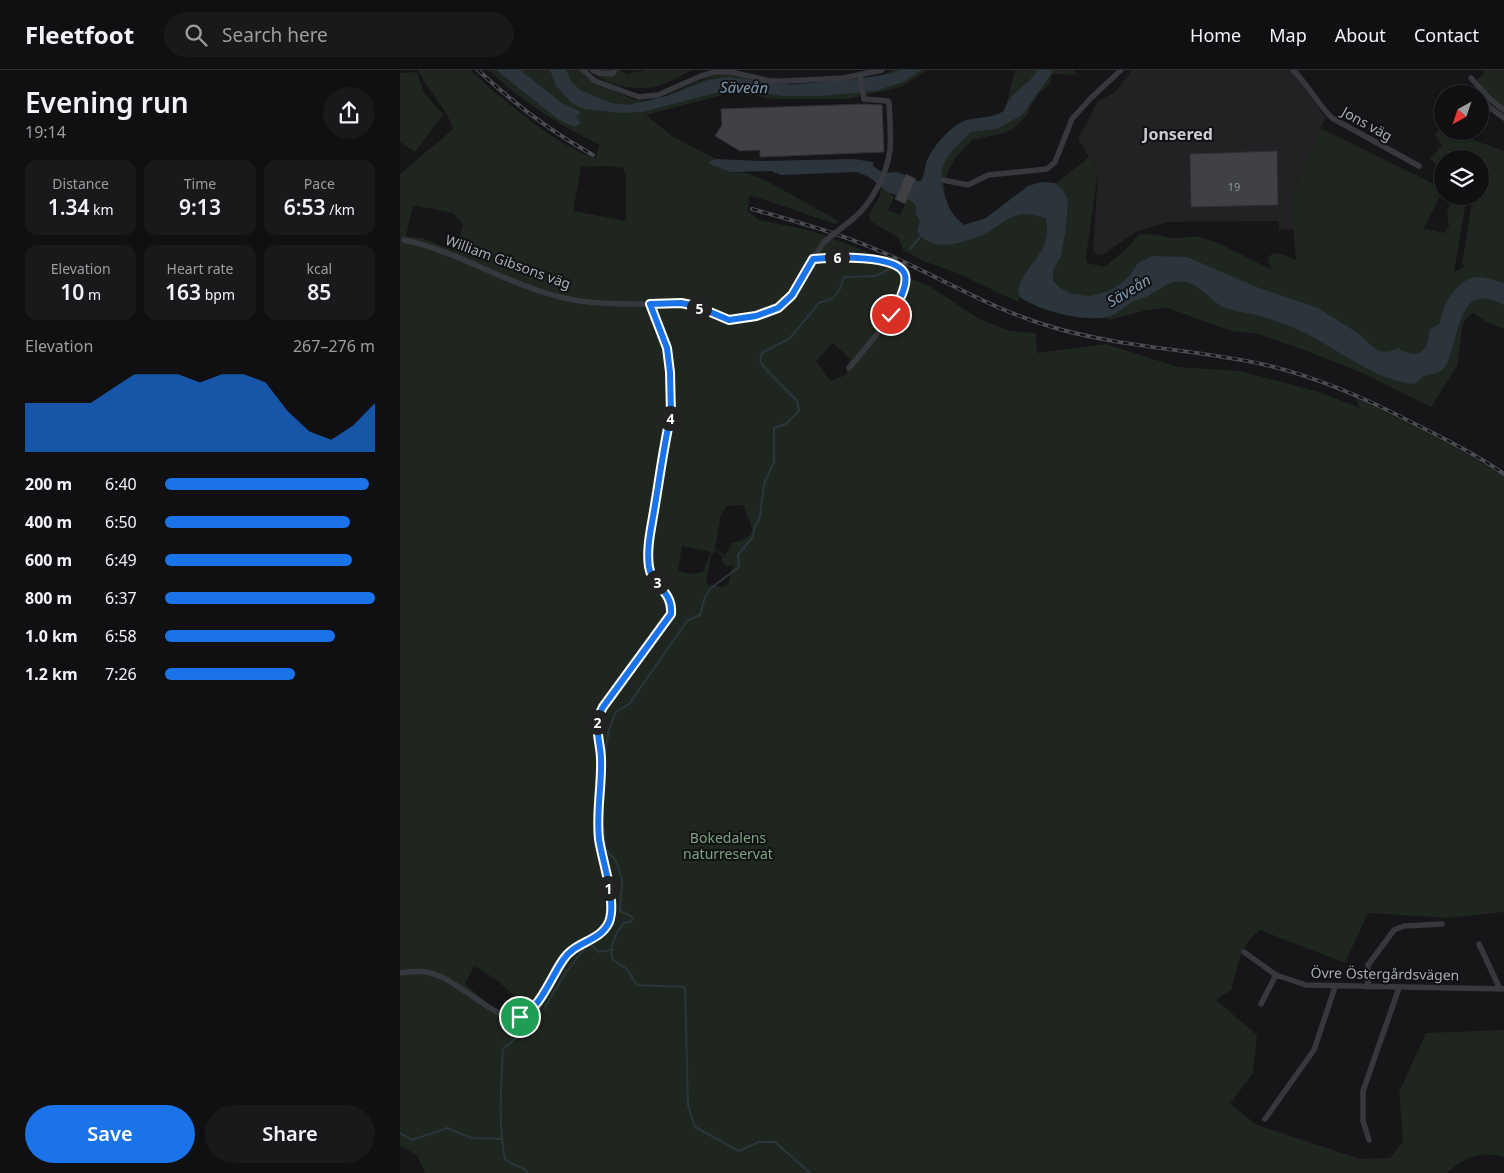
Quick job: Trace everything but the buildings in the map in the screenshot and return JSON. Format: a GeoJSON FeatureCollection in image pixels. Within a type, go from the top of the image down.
{"type":"FeatureCollection","features":[{"type":"Feature","properties":{"kind":"street"},"geometry":{"type":"LineString","coordinates":[[583,70],[595,81],[639,97],[658,95],[701,76],[716,72],[730,72],[770,81],[860,76],[882,70]]}},
{"type":"Feature","properties":{"kind":"street"},"geometry":{"type":"LineString","coordinates":[[592,70],[612,74],[615,70]]}},
{"type":"Feature","properties":{"kind":"street"},"geometry":{"type":"LineString","coordinates":[[943,180],[968,184],[988,175],[1039,170],[1050,167],[1055,162],[1072,119],[1121,70]]}},
{"type":"Feature","properties":{"kind":"street","name":"Jons väg"},"geometry":{"type":"LineString","coordinates":[[1293,70],[1306,84],[1323,110],[1332,118],[1419,166]]}},
{"type":"Feature","properties":{"kind":"street"},"geometry":{"type":"LineString","coordinates":[[1468,70],[1474,85]]}},
{"type":"Feature","properties":{"kind":"street","name":"William Gibsons väg"},"geometry":{"type":"LineString","coordinates":[[404,240],[429,246],[520,284],[559,297],[602,303],[681,303],[696,306],[729,320],[756,316],[778,308],[792,295],[824,242],[866,206],[886,168],[890,149],[888,101],[864,98],[860,76]]}},
{"type":"Feature","properties":{"kind":"street"},"geometry":{"type":"LineString","coordinates":[[1471,78],[1490,99],[1504,110]]}},
{"type":"Feature","properties":{"kind":"street"},"geometry":{"type":"LineString","coordinates":[[1489,107],[1504,118]]}},
{"type":"Feature","properties":{"kind":"street"},"geometry":{"type":"LineString","coordinates":[[813,259],[851,258],[883,262],[896,266],[906,276],[904,286],[893,311],[849,368]]}},
{"type":"Feature","properties":{"kind":"street"},"geometry":{"type":"LineString","coordinates":[[400,973],[432,973],[460,986],[496,1012],[510,1017],[520,1017],[535,1006],[568,952],[594,938],[602,932],[608,922],[611,904],[599,839],[598,813],[601,760],[597,722],[603,707],[667,621],[672,607],[670,597],[654,578],[649,560],[651,529],[671,414],[667,348],[650,304]]}},
{"type":"Feature","properties":{"kind":"street"},"geometry":{"type":"LineString","coordinates":[[1368,987],[1368,965],[1394,930],[1404,926],[1442,924]]}},
{"type":"Feature","properties":{"kind":"street"},"geometry":{"type":"LineString","coordinates":[[1479,944],[1502,989]]}},
{"type":"Feature","properties":{"kind":"street","name":"Övre Östergårdsvägen"},"geometry":{"type":"LineString","coordinates":[[1244,952],[1276,975],[1306,985],[1502,989]]}},
{"type":"Feature","properties":{"kind":"street"},"geometry":{"type":"LineString","coordinates":[[1261,1004],[1276,975]]}},
{"type":"Feature","properties":{"kind":"street"},"geometry":{"type":"LineString","coordinates":[[1265,1119],[1314,1050],[1335,987]]}},
{"type":"Feature","properties":{"kind":"street"},"geometry":{"type":"LineString","coordinates":[[1369,1140],[1363,1120],[1363,1090],[1399,988]]}},
{"type":"Feature","properties":{"kind":"shaded area"},"geometry":{"type":"Polygon","coordinates":[[[1132,70],[1288,70],[1294,74],[1326,118],[1291,198],[1294,229],[1279,230],[1279,221],[1167,222],[1136,232],[1102,255],[1093,252],[1098,171],[1078,139],[1098,101],[1115,92],[1132,70]]]}},
{"type":"Feature","properties":{"kind":"green space","name":"Bokedalens naturreservat"},"geometry":{"type":"Polygon","coordinates":[[[418,70],[470,70],[497,94],[546,132],[579,152],[595,158],[600,145],[541,112],[488,70],[580,70],[587,78],[601,85],[635,100],[646,101],[666,96],[716,75],[727,74],[773,85],[870,79],[894,70],[927,70],[901,87],[848,99],[773,99],[741,93],[726,94],[646,115],[672,136],[716,159],[710,161],[730,172],[747,173],[765,180],[839,221],[835,224],[749,196],[748,211],[759,220],[812,231],[874,254],[900,274],[931,287],[979,319],[1010,331],[1036,333],[1037,353],[1106,344],[1178,367],[1240,371],[1319,392],[1360,408],[1355,397],[1453,446],[1504,476],[1504,912],[1448,918],[1368,913],[1345,963],[1260,930],[1248,942],[1240,956],[1232,989],[1216,1000],[1257,1035],[1253,1073],[1230,1104],[1257,1125],[1360,1159],[1390,1158],[1403,1141],[1399,1092],[1426,1033],[1504,1030],[1504,1157],[1495,1155],[1473,1156],[1461,1162],[1447,1173],[425,1173],[417,1155],[400,1146],[400,174],[453,129],[446,114],[418,70]],[[609,166],[581,167],[573,211],[626,221],[626,175],[623,168],[609,166]],[[413,205],[406,236],[422,238],[453,250],[458,245],[463,224],[453,213],[413,205]],[[833,343],[816,361],[830,381],[846,375],[850,359],[833,343]],[[744,505],[727,506],[721,514],[715,548],[725,556],[732,543],[748,537],[752,527],[744,505]],[[682,546],[678,571],[690,574],[703,572],[711,552],[682,546]],[[716,550],[711,555],[706,584],[722,587],[728,585],[733,564],[726,567],[721,560],[723,557],[716,550]],[[474,966],[465,984],[496,1010],[516,1016],[524,1012],[522,1006],[511,992],[474,966]]]}},
{"type":"Feature","properties":{"kind":"green space"},"geometry":{"type":"Polygon","coordinates":[[[589,70],[620,70],[627,74],[646,70],[692,70],[664,84],[654,87],[634,88],[605,81],[589,70]]]}},
{"type":"Feature","properties":{"kind":"green space"},"geometry":{"type":"Polygon","coordinates":[[[1015,70],[1073,70],[1077,75],[1052,74],[1050,84],[1039,93],[1031,105],[1028,114],[1013,129],[1004,133],[972,140],[957,156],[949,169],[944,183],[945,205],[953,221],[970,230],[1054,185],[1089,157],[1098,171],[1086,257],[1087,263],[1105,267],[1128,247],[1138,235],[1148,234],[1176,238],[1200,237],[1272,270],[1268,261],[1270,255],[1278,253],[1296,260],[1291,198],[1320,128],[1434,184],[1436,205],[1423,230],[1444,233],[1449,226],[1447,215],[1450,205],[1465,205],[1454,272],[1466,266],[1462,264],[1472,205],[1489,205],[1489,150],[1438,150],[1442,145],[1438,140],[1474,140],[1504,151],[1504,329],[1485,321],[1473,313],[1463,322],[1457,366],[1431,407],[1362,373],[1304,350],[1258,334],[1231,331],[1168,308],[1147,310],[1109,320],[1107,317],[1074,317],[1050,311],[1020,297],[1018,302],[903,250],[899,238],[870,221],[869,215],[880,196],[881,184],[894,197],[888,210],[900,215],[908,198],[913,199],[925,169],[938,146],[1000,116],[1006,107],[1015,70]]]}},
{"type":"Feature","properties":{"kind":"green space"},"geometry":{"type":"Polygon","coordinates":[[[1484,70],[1504,70],[1504,107],[1489,94],[1489,85],[1481,85],[1477,80],[1484,73],[1484,70]]]}},
{"type":"Feature","properties":{"kind":"green space"},"geometry":{"type":"Polygon","coordinates":[[[417,72],[424,93],[443,114],[415,152],[400,142],[400,73],[417,72]]]}},
{"type":"Feature","properties":{"kind":"green space"},"geometry":{"type":"Polygon","coordinates":[[[1434,154],[1434,162],[1430,159],[1434,154]]]}},
{"type":"Feature","properties":{"kind":"water"},"geometry":{"type":"Polygon","coordinates":[[[496,70],[520,70],[562,103],[581,112],[576,117],[581,123],[574,127],[558,119],[496,70]]]}},
{"type":"Feature","properties":{"kind":"water","name":"Säveån"},"geometry":{"type":"Polygon","coordinates":[[[550,70],[566,70],[571,81],[580,90],[611,103],[628,105],[667,96],[708,80],[729,77],[791,85],[855,79],[889,74],[901,70],[921,70],[903,82],[875,91],[821,96],[783,96],[740,90],[719,92],[642,112],[622,113],[585,109],[572,103],[556,86],[550,70]]]}},
{"type":"Feature","properties":{"kind":"water","name":"Säveån"},"geometry":{"type":"Polygon","coordinates":[[[1036,70],[1051,70],[1052,73],[1022,115],[997,129],[971,132],[951,152],[943,166],[942,183],[951,211],[964,225],[986,218],[1028,186],[1041,182],[1055,183],[1063,190],[1068,200],[1066,228],[1061,256],[1053,270],[1053,281],[1061,289],[1072,294],[1089,296],[1109,291],[1130,275],[1138,263],[1152,256],[1187,257],[1259,288],[1318,308],[1356,332],[1378,351],[1388,352],[1398,348],[1412,354],[1417,354],[1425,349],[1430,329],[1440,324],[1451,294],[1469,279],[1480,277],[1504,283],[1504,305],[1488,299],[1477,299],[1468,306],[1462,316],[1450,356],[1443,370],[1424,376],[1415,384],[1400,382],[1369,369],[1292,327],[1277,321],[1223,307],[1190,283],[1180,281],[1167,285],[1134,301],[1108,317],[1075,317],[1039,307],[1020,297],[1018,290],[1027,271],[1043,249],[1047,230],[1046,218],[1029,214],[1016,215],[974,238],[947,245],[939,244],[923,238],[917,231],[920,221],[916,214],[916,206],[912,201],[888,192],[869,177],[857,172],[781,175],[771,171],[730,172],[710,164],[710,161],[716,159],[759,161],[853,159],[874,162],[873,166],[883,173],[897,172],[921,182],[928,158],[937,145],[955,126],[967,120],[991,116],[1004,111],[1010,99],[1033,77],[1037,72],[1036,70]]]}},
{"type":"Feature","properties":{"kind":"waterway"},"geometry":{"type":"LineString","coordinates":[[910,249],[921,236]]}},
{"type":"Feature","properties":{"kind":"waterway"},"geometry":{"type":"LineString","coordinates":[[810,1173],[775,1142],[759,1142],[739,1151],[695,1127],[688,1105],[685,987],[637,985],[627,969],[613,960],[612,945],[618,931],[624,923],[630,922],[633,919],[631,916],[620,911],[622,879],[616,861],[606,850],[602,816],[605,754],[609,729],[616,712],[629,704],[687,621],[700,615],[705,597],[711,588],[739,567],[738,555],[752,538],[760,517],[764,484],[774,462],[774,428],[786,424],[799,411],[797,401],[763,366],[760,360],[762,353],[790,338],[819,303],[833,298],[840,289],[844,277],[876,276],[891,268]]}},
{"type":"Feature","properties":{"kind":"waterway"},"geometry":{"type":"LineString","coordinates":[[544,1009],[566,972],[589,943],[599,952],[610,950]]}},
{"type":"Feature","properties":{"kind":"waterway"},"geometry":{"type":"LineString","coordinates":[[527,1173],[526,1170],[505,1160],[501,1119],[503,1049],[536,1022],[539,1017]]}},
{"type":"Feature","properties":{"kind":"waterway"},"geometry":{"type":"LineString","coordinates":[[400,1133],[412,1140],[447,1128],[472,1138],[501,1139]]}},
{"type":"Feature","properties":{"kind":"railway"},"geometry":{"type":"LineString","coordinates":[[478,70],[532,116],[593,155]]}},
{"type":"Feature","properties":{"kind":"railway"},"geometry":{"type":"LineString","coordinates":[[752,209],[845,237],[897,259],[1006,311],[1052,327],[1105,340],[1213,355],[1266,365],[1322,382],[1374,404],[1433,433],[1469,452],[1504,474]]}},
{"type":"Feature","properties":{"kind":"district","name":"Jonsered"},"geometry":{"type":"Point","coordinates":[1178,134]}},
{"type":"Feature","properties":{"kind":"route"},"geometry":{"type":"LineString","coordinates":[[520,1017],[526,1015],[535,1006],[568,952],[602,932],[611,916],[611,904],[599,839],[598,813],[601,760],[597,722],[603,707],[671,614],[672,602],[670,597],[654,578],[649,560],[651,529],[671,414],[670,372],[667,348],[650,304],[681,303],[696,306],[729,320],[756,316],[778,308],[792,295],[813,259],[832,257],[874,260],[896,266],[904,272],[906,280],[891,315]]}}]}
